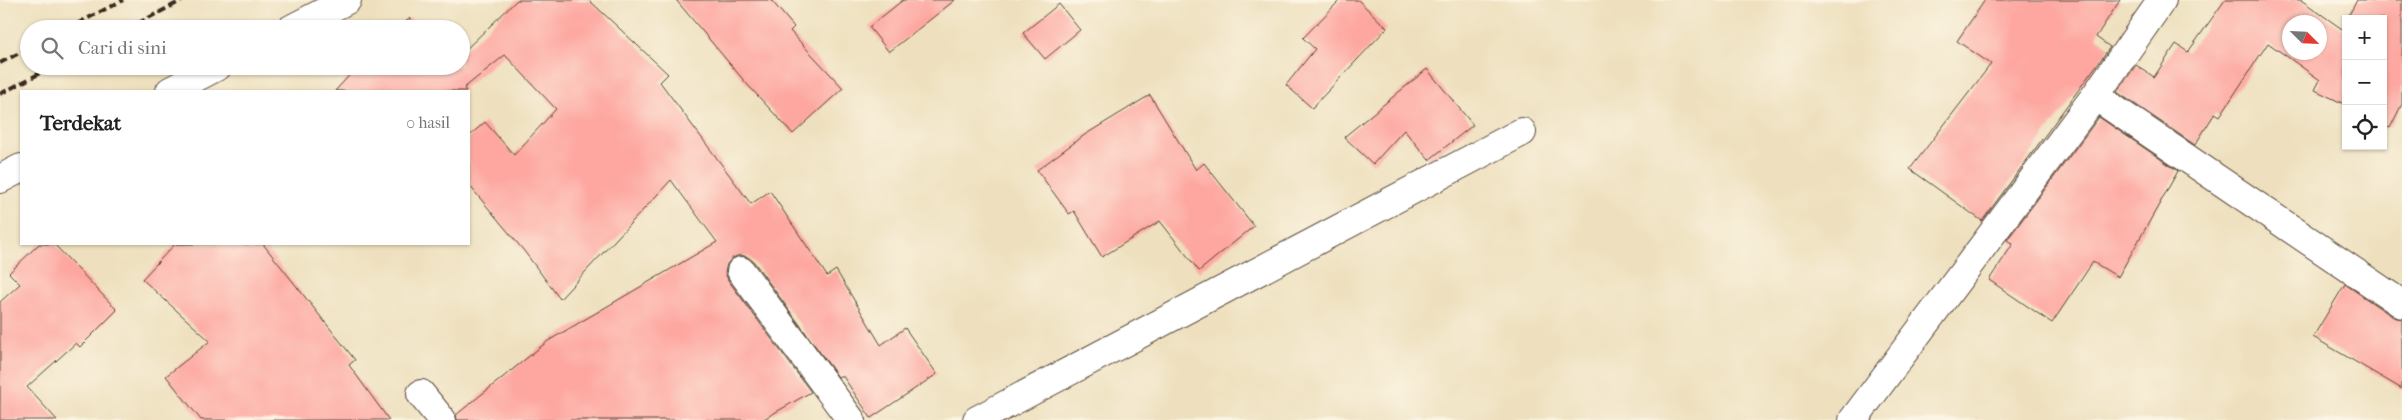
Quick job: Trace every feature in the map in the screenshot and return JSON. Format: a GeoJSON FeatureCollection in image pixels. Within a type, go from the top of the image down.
{"type":"FeatureCollection","features":[{"type":"Feature","properties":{"kind":"main road"},"geometry":{"type":"LineString","coordinates":[[308,20],[347,0]]}},
{"type":"Feature","properties":{"kind":"main road"},"geometry":{"type":"LineString","coordinates":[[1853,420],[2095,96],[2162,0]]}},
{"type":"Feature","properties":{"kind":"main road"},"geometry":{"type":"LineString","coordinates":[[172,90],[201,75]]}},
{"type":"Feature","properties":{"kind":"main road"},"geometry":{"type":"LineString","coordinates":[[2095,96],[2402,304]]}},
{"type":"Feature","properties":{"kind":"main road"},"geometry":{"type":"LineString","coordinates":[[977,420],[1522,132]]}},
{"type":"Feature","properties":{"kind":"main road"},"geometry":{"type":"LineString","coordinates":[[0,179],[20,169]]}},
{"type":"Feature","properties":{"kind":"main road"},"geometry":{"type":"LineString","coordinates":[[741,271],[851,420]]}},
{"type":"Feature","properties":{"kind":"main road"},"geometry":{"type":"LineString","coordinates":[[421,394],[442,420]]}},
{"type":"Feature","properties":{"kind":"building"},"geometry":{"type":"Polygon","coordinates":[[[517,0],[589,0],[668,74],[660,82],[751,204],[770,191],[827,276],[836,270],[881,345],[905,328],[937,374],[871,418],[842,375],[838,377],[754,262],[748,257],[740,255],[732,258],[727,264],[725,272],[728,280],[811,392],[762,420],[457,420],[456,415],[548,341],[717,242],[671,180],[560,299],[524,251],[470,186],[470,135],[485,122],[514,155],[556,109],[505,55],[464,88],[465,90],[336,90],[350,75],[470,75],[470,45],[517,0]]]}},
{"type":"Feature","properties":{"kind":"building"},"geometry":{"type":"Polygon","coordinates":[[[676,0],[771,0],[794,27],[790,31],[843,88],[793,134],[746,83],[676,0]]]}},
{"type":"Feature","properties":{"kind":"building"},"geometry":{"type":"Polygon","coordinates":[[[903,0],[955,0],[889,52],[869,27],[903,0]]]}},
{"type":"Feature","properties":{"kind":"building"},"geometry":{"type":"Polygon","coordinates":[[[1340,0],[1358,0],[1387,28],[1312,108],[1286,85],[1315,49],[1303,38],[1340,0]]]}},
{"type":"Feature","properties":{"kind":"building"},"geometry":{"type":"Polygon","coordinates":[[[1985,0],[2120,0],[2096,37],[2110,47],[1982,221],[1910,169],[1991,64],[1957,41],[1985,0]]]}},
{"type":"Feature","properties":{"kind":"building"},"geometry":{"type":"Polygon","coordinates":[[[2225,0],[2301,0],[2322,15],[2282,15],[2282,53],[2268,43],[2220,116],[2215,113],[2195,145],[2117,92],[2136,65],[2154,77],[2176,44],[2188,52],[2225,0]]]}},
{"type":"Feature","properties":{"kind":"building"},"geometry":{"type":"Polygon","coordinates":[[[2357,0],[2402,0],[2402,104],[2390,128],[2387,127],[2387,15],[2349,15],[2357,0]]]}},
{"type":"Feature","properties":{"kind":"building"},"geometry":{"type":"Polygon","coordinates":[[[1059,4],[1080,30],[1045,59],[1023,33],[1059,4]]]}},
{"type":"Feature","properties":{"kind":"building"},"geometry":{"type":"Polygon","coordinates":[[[2327,18],[2342,29],[2342,103],[2315,90],[2320,80],[2292,60],[2327,60],[2327,18]]]}},
{"type":"Feature","properties":{"kind":"building"},"geometry":{"type":"Polygon","coordinates":[[[1427,69],[1473,125],[1429,160],[1404,130],[1373,164],[1344,137],[1427,69]]]}},
{"type":"Feature","properties":{"kind":"building"},"geometry":{"type":"Polygon","coordinates":[[[1150,95],[1196,170],[1204,163],[1254,226],[1199,271],[1160,221],[1102,257],[1074,211],[1069,214],[1037,170],[1086,134],[1150,95]]]}},
{"type":"Feature","properties":{"kind":"building"},"geometry":{"type":"Polygon","coordinates":[[[2099,117],[2178,171],[2118,277],[2093,262],[2052,323],[1989,280],[2013,244],[2007,240],[2099,117]]]}},
{"type":"Feature","properties":{"kind":"building"},"geometry":{"type":"Polygon","coordinates":[[[38,245],[55,245],[117,310],[80,347],[76,343],[27,387],[57,420],[0,420],[0,302],[20,284],[9,273],[38,245]]]}},
{"type":"Feature","properties":{"kind":"building"},"geometry":{"type":"Polygon","coordinates":[[[174,245],[264,245],[355,360],[349,365],[389,420],[201,420],[166,376],[210,341],[142,279],[174,245]]]}},
{"type":"Feature","properties":{"kind":"building"},"geometry":{"type":"Polygon","coordinates":[[[2345,284],[2393,317],[2402,319],[2402,389],[2313,337],[2345,284]]]}},
{"type":"Feature","properties":{"kind":"railway"},"geometry":{"type":"LineString","coordinates":[[84,20],[123,0]]}},
{"type":"Feature","properties":{"kind":"railway"},"geometry":{"type":"LineString","coordinates":[[144,20],[183,0]]}},
{"type":"Feature","properties":{"kind":"railway"},"geometry":{"type":"LineString","coordinates":[[0,63],[20,53]]}},
{"type":"Feature","properties":{"kind":"railway"},"geometry":{"type":"LineString","coordinates":[[0,94],[37,75]]}}]}
